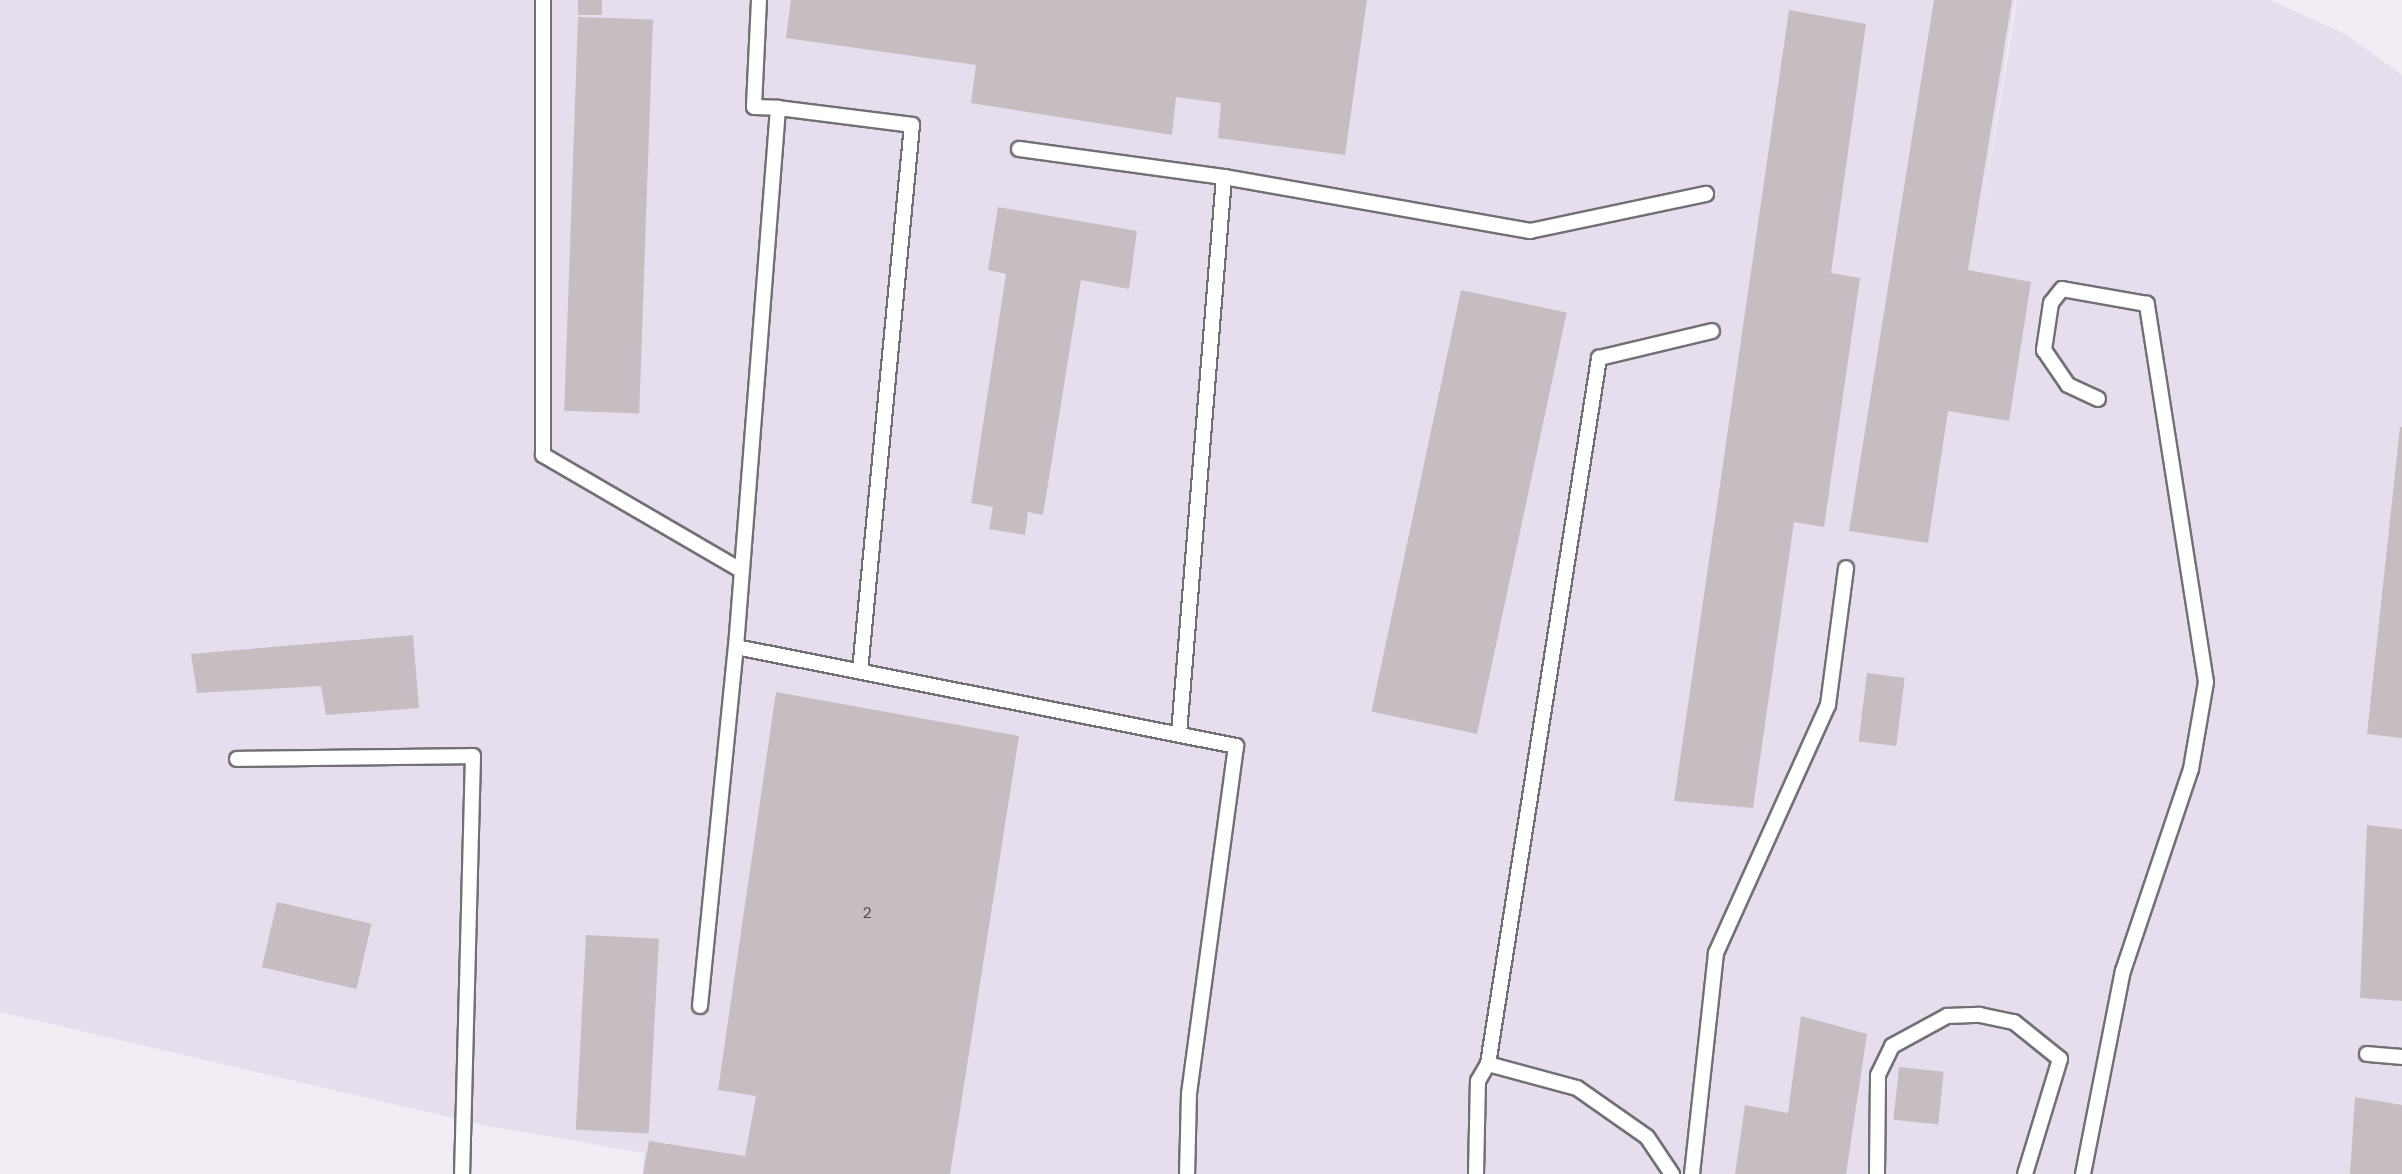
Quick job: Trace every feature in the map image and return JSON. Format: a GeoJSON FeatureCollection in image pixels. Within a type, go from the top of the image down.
{"type":"FeatureCollection","features":[{"type":"Feature","properties":{"kind":"lane"},"geometry":{"type":"LineString","coordinates":[[543,0],[543,455],[742,571]]}},
{"type":"Feature","properties":{"kind":"lane"},"geometry":{"type":"LineString","coordinates":[[759,0],[754,107],[912,125],[860,671]]}},
{"type":"Feature","properties":{"kind":"lane"},"geometry":{"type":"LineString","coordinates":[[700,1006],[736,647],[778,108]]}},
{"type":"Feature","properties":{"kind":"lane"},"geometry":{"type":"LineString","coordinates":[[1019,149],[1224,177],[1530,231],[1706,194]]}},
{"type":"Feature","properties":{"kind":"lane"},"geometry":{"type":"LineString","coordinates":[[1179,734],[1224,177]]}},
{"type":"Feature","properties":{"kind":"lane"},"geometry":{"type":"LineString","coordinates":[[2083,1174],[2123,971],[2191,769],[2206,682],[2147,304],[2062,289],[2051,303],[2044,350],[2068,385],[2098,399]]}},
{"type":"Feature","properties":{"kind":"lane"},"geometry":{"type":"LineString","coordinates":[[1476,1174],[1478,1081],[1488,1064],[1599,358],[1712,331]]}},
{"type":"Feature","properties":{"kind":"lane"},"geometry":{"type":"LineString","coordinates":[[1692,1174],[1716,953],[1828,705],[1846,568]]}},
{"type":"Feature","properties":{"kind":"lane"},"geometry":{"type":"LineString","coordinates":[[736,647],[1236,746],[1189,1094],[1187,1174]]}},
{"type":"Feature","properties":{"kind":"lane"},"geometry":{"type":"LineString","coordinates":[[237,759],[473,756],[462,1174]]}},
{"type":"Feature","properties":{"kind":"lane"},"geometry":{"type":"LineString","coordinates":[[1877,1174],[1878,1075],[1892,1046],[1947,1016],[1980,1015],[2014,1022],[2060,1059],[2025,1174]]}},
{"type":"Feature","properties":{"kind":"lane"},"geometry":{"type":"LineString","coordinates":[[2367,1054],[2402,1057]]}},
{"type":"Feature","properties":{"kind":"lane"},"geometry":{"type":"LineString","coordinates":[[1488,1064],[1577,1088],[1647,1137],[1672,1174]]}},
{"type":"Feature","properties":{"kind":"shaded area"},"geometry":{"type":"Polygon","coordinates":[[[0,0],[2015,0],[1978,236],[2017,0],[2270,0],[2347,35],[2402,75],[2402,1174],[643,1174],[644,1153],[487,1126],[0,1012],[0,0]]]}},
{"type":"Feature","properties":{"kind":"building"},"geometry":{"type":"Polygon","coordinates":[[[578,0],[602,0],[602,15],[578,15],[578,0]]]}},
{"type":"Feature","properties":{"kind":"building"},"geometry":{"type":"Polygon","coordinates":[[[791,0],[1367,0],[1345,155],[1218,138],[1221,103],[1176,97],[1172,135],[971,103],[976,65],[786,38],[791,0]]]}},
{"type":"Feature","properties":{"kind":"building"},"geometry":{"type":"Polygon","coordinates":[[[1934,0],[2012,0],[1968,270],[2031,282],[2009,421],[1948,411],[1928,543],[1849,531],[1934,0]]]}},
{"type":"Feature","properties":{"kind":"building"},"geometry":{"type":"Polygon","coordinates":[[[1789,10],[1866,24],[1831,273],[1860,278],[1824,527],[1794,522],[1753,808],[1674,801],[1789,10]]]}},
{"type":"Feature","properties":{"kind":"building"},"geometry":{"type":"Polygon","coordinates":[[[578,17],[653,20],[639,413],[564,411],[578,17]]]}},
{"type":"Feature","properties":{"kind":"building"},"geometry":{"type":"Polygon","coordinates":[[[998,207],[1137,231],[1129,289],[1081,280],[1043,515],[1028,512],[1025,535],[989,529],[993,507],[971,503],[1006,274],[988,270],[998,207]]]}},
{"type":"Feature","properties":{"kind":"building"},"geometry":{"type":"Polygon","coordinates":[[[1461,290],[1567,312],[1477,734],[1371,712],[1461,290]]]}},
{"type":"Feature","properties":{"kind":"building"},"geometry":{"type":"Polygon","coordinates":[[[2402,427],[2402,738],[2367,734],[2402,427]]]}},
{"type":"Feature","properties":{"kind":"building"},"geometry":{"type":"Polygon","coordinates":[[[413,635],[419,708],[326,715],[321,686],[197,693],[191,654],[413,635]]]}},
{"type":"Feature","properties":{"kind":"building"},"geometry":{"type":"Polygon","coordinates":[[[1867,673],[1905,678],[1896,746],[1859,741],[1867,673]]]}},
{"type":"Feature","properties":{"kind":"building"},"geometry":{"type":"Polygon","coordinates":[[[776,692],[1019,736],[950,1174],[643,1174],[649,1141],[745,1156],[756,1096],[718,1090],[776,692]]]}},
{"type":"Feature","properties":{"kind":"building"},"geometry":{"type":"Polygon","coordinates":[[[2367,825],[2402,829],[2402,1001],[2360,998],[2367,825]]]}},
{"type":"Feature","properties":{"kind":"building"},"geometry":{"type":"Polygon","coordinates":[[[277,902],[372,924],[356,989],[262,967],[277,902]]]}},
{"type":"Feature","properties":{"kind":"building"},"geometry":{"type":"Polygon","coordinates":[[[586,935],[659,939],[649,1134],[576,1130],[586,935]]]}},
{"type":"Feature","properties":{"kind":"building"},"geometry":{"type":"Polygon","coordinates":[[[1801,1016],[1867,1034],[1846,1174],[1735,1174],[1745,1105],[1788,1113],[1801,1016]]]}},
{"type":"Feature","properties":{"kind":"building"},"geometry":{"type":"Polygon","coordinates":[[[1899,1067],[1944,1072],[1938,1124],[1893,1120],[1899,1067]]]}},
{"type":"Feature","properties":{"kind":"building"},"geometry":{"type":"Polygon","coordinates":[[[2355,1097],[2402,1105],[2402,1174],[2350,1174],[2355,1097]]]}}]}
